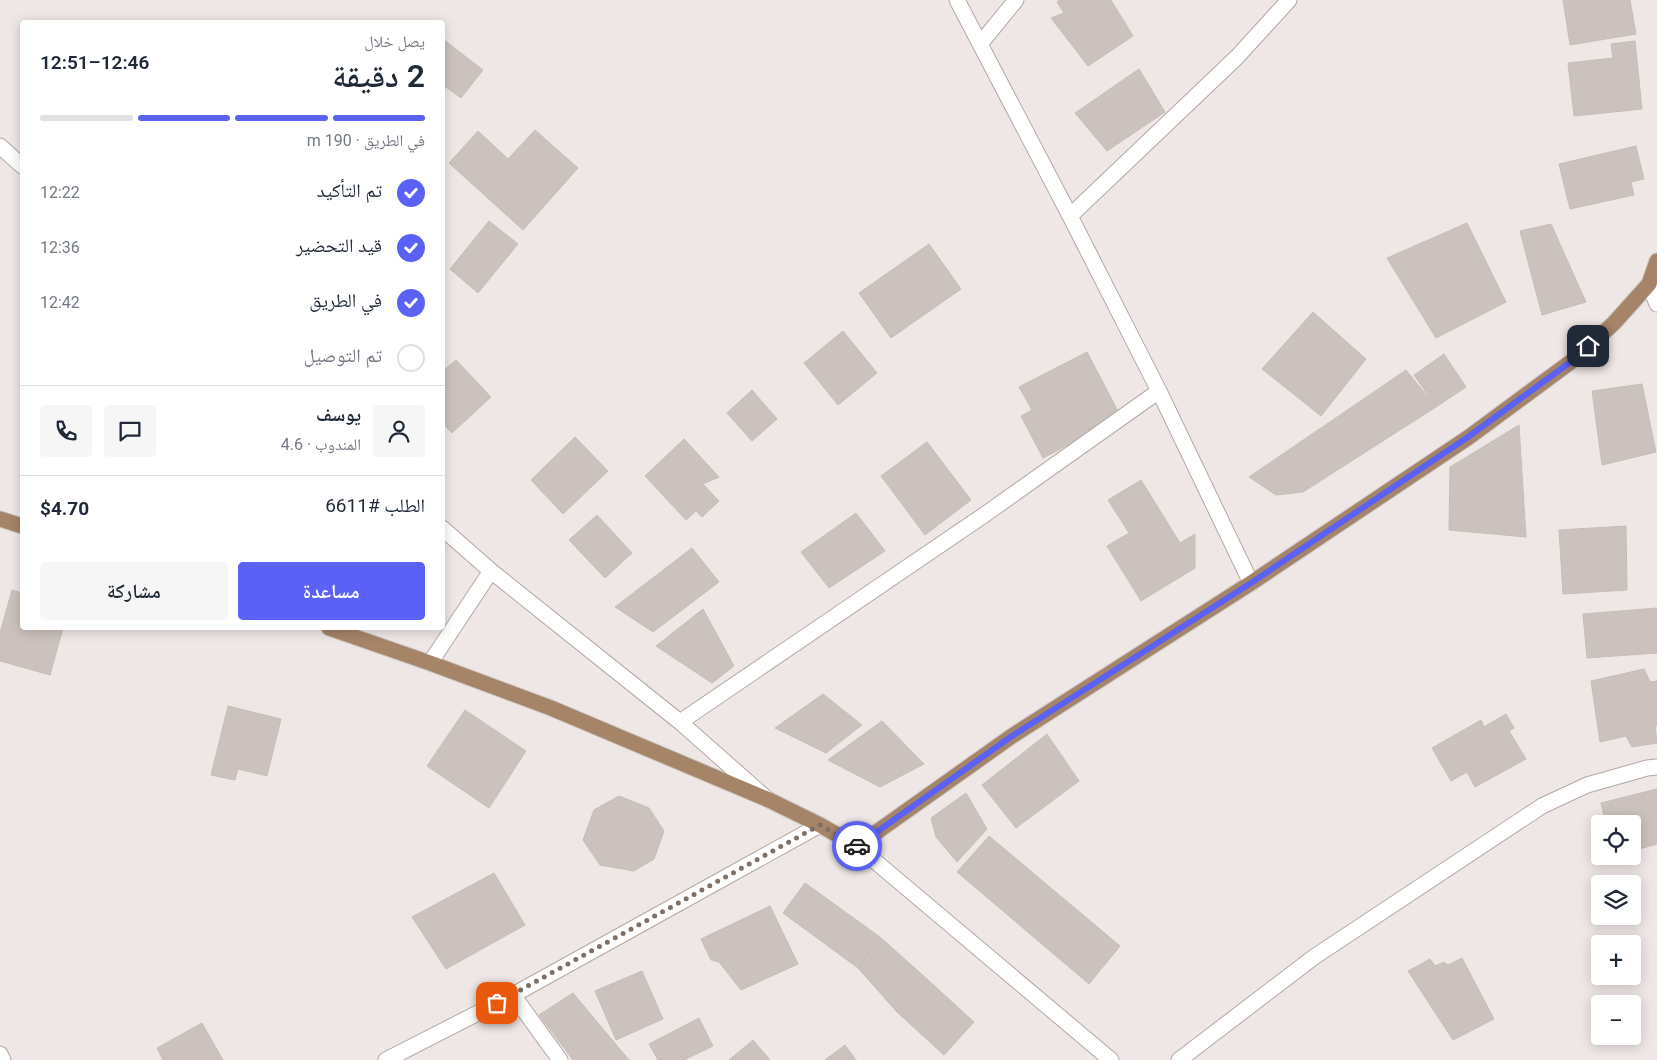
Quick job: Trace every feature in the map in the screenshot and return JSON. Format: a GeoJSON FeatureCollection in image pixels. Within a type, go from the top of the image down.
{"type":"FeatureCollection","features":[{"type":"Feature","properties":{"kind":"main road"},"geometry":{"type":"LineString","coordinates":[[335,630],[551,708],[769,800],[857,846],[1012,736],[1251,583],[1468,437],[1576,358],[1614,323],[1649,284],[1657,261]]}},
{"type":"Feature","properties":{"kind":"main road"},"geometry":{"type":"LineString","coordinates":[[0,519],[20,525]]}},
{"type":"Feature","properties":{"kind":"street"},"geometry":{"type":"LineString","coordinates":[[956,0],[1070,216],[1159,391],[1251,583]]}},
{"type":"Feature","properties":{"kind":"street"},"geometry":{"type":"LineString","coordinates":[[980,44],[1016,0]]}},
{"type":"Feature","properties":{"kind":"street"},"geometry":{"type":"LineString","coordinates":[[1070,216],[1237,57],[1289,0]]}},
{"type":"Feature","properties":{"kind":"street"},"geometry":{"type":"LineString","coordinates":[[0,146],[20,164]]}},
{"type":"Feature","properties":{"kind":"street"},"geometry":{"type":"LineString","coordinates":[[1649,284],[1657,304]]}},
{"type":"Feature","properties":{"kind":"street"},"geometry":{"type":"LineString","coordinates":[[680,722],[987,513],[1159,391]]}},
{"type":"Feature","properties":{"kind":"street"},"geometry":{"type":"LineString","coordinates":[[445,531],[491,571],[680,722],[769,800]]}},
{"type":"Feature","properties":{"kind":"street"},"geometry":{"type":"LineString","coordinates":[[430,663],[491,571]]}},
{"type":"Feature","properties":{"kind":"street"},"geometry":{"type":"LineString","coordinates":[[1179,1060],[1314,957],[1542,806],[1587,785],[1657,767]]}},
{"type":"Feature","properties":{"kind":"street"},"geometry":{"type":"LineString","coordinates":[[386,1060],[512,995],[820,825]]}},
{"type":"Feature","properties":{"kind":"street"},"geometry":{"type":"LineString","coordinates":[[857,846],[1111,1060]]}},
{"type":"Feature","properties":{"kind":"street"},"geometry":{"type":"LineString","coordinates":[[512,995],[560,1060]]}},
{"type":"Feature","properties":{"kind":"street"},"geometry":{"type":"LineString","coordinates":[[0,1054],[3,1060]]}},
{"type":"Feature","properties":{"kind":"building"},"geometry":{"type":"Polygon","coordinates":[[[1060,0],[1111,0],[1133,36],[1088,66],[1051,18],[1064,13],[1057,2],[1060,0]]]}},
{"type":"Feature","properties":{"kind":"building"},"geometry":{"type":"Polygon","coordinates":[[[1563,0],[1630,0],[1636,34],[1570,45],[1563,0]]]}},
{"type":"Feature","properties":{"kind":"building"},"geometry":{"type":"Polygon","coordinates":[[[445,41],[483,70],[461,98],[446,87],[445,88],[445,41]]]}},
{"type":"Feature","properties":{"kind":"building"},"geometry":{"type":"Polygon","coordinates":[[[1635,41],[1642,109],[1574,116],[1568,63],[1613,58],[1611,44],[1635,41]]]}},
{"type":"Feature","properties":{"kind":"building"},"geometry":{"type":"Polygon","coordinates":[[[1139,69],[1165,112],[1107,151],[1075,113],[1139,69]]]}},
{"type":"Feature","properties":{"kind":"building"},"geometry":{"type":"Polygon","coordinates":[[[535,130],[578,168],[523,230],[449,163],[478,131],[508,159],[535,130]]]}},
{"type":"Feature","properties":{"kind":"building"},"geometry":{"type":"Polygon","coordinates":[[[1636,146],[1644,179],[1631,182],[1634,195],[1570,209],[1559,164],[1636,146]]]}},
{"type":"Feature","properties":{"kind":"building"},"geometry":{"type":"Polygon","coordinates":[[[489,221],[518,244],[478,293],[450,269],[489,221]]]}},
{"type":"Feature","properties":{"kind":"building"},"geometry":{"type":"Polygon","coordinates":[[[1467,223],[1506,302],[1436,338],[1387,258],[1467,223]]]}},
{"type":"Feature","properties":{"kind":"building"},"geometry":{"type":"Polygon","coordinates":[[[1551,224],[1586,302],[1542,315],[1520,231],[1551,224]]]}},
{"type":"Feature","properties":{"kind":"building"},"geometry":{"type":"Polygon","coordinates":[[[929,244],[961,289],[891,338],[859,293],[929,244]]]}},
{"type":"Feature","properties":{"kind":"building"},"geometry":{"type":"Polygon","coordinates":[[[1313,312],[1366,359],[1321,416],[1262,369],[1313,312]]]}},
{"type":"Feature","properties":{"kind":"building"},"geometry":{"type":"Polygon","coordinates":[[[843,331],[877,373],[838,405],[804,363],[843,331]]]}},
{"type":"Feature","properties":{"kind":"building"},"geometry":{"type":"Polygon","coordinates":[[[1087,352],[1121,417],[1043,458],[1021,416],[1032,410],[1019,387],[1087,352]]]}},
{"type":"Feature","properties":{"kind":"building"},"geometry":{"type":"Polygon","coordinates":[[[1444,354],[1466,387],[1436,407],[1414,375],[1444,354]]]}},
{"type":"Feature","properties":{"kind":"building"},"geometry":{"type":"Polygon","coordinates":[[[456,360],[491,397],[452,433],[445,425],[445,369],[456,360]]]}},
{"type":"Feature","properties":{"kind":"building"},"geometry":{"type":"Polygon","coordinates":[[[1406,370],[1436,407],[1303,492],[1276,495],[1249,477],[1406,370]]]}},
{"type":"Feature","properties":{"kind":"building"},"geometry":{"type":"Polygon","coordinates":[[[1642,384],[1656,452],[1602,465],[1592,391],[1642,384]]]}},
{"type":"Feature","properties":{"kind":"building"},"geometry":{"type":"Polygon","coordinates":[[[752,390],[777,419],[752,441],[727,413],[752,390]]]}},
{"type":"Feature","properties":{"kind":"building"},"geometry":{"type":"Polygon","coordinates":[[[1519,425],[1526,537],[1449,530],[1450,467],[1519,425]]]}},
{"type":"Feature","properties":{"kind":"building"},"geometry":{"type":"Polygon","coordinates":[[[575,437],[608,471],[563,514],[531,480],[575,437]]]}},
{"type":"Feature","properties":{"kind":"building"},"geometry":{"type":"Polygon","coordinates":[[[684,439],[719,477],[703,484],[719,501],[702,517],[696,511],[686,520],[645,476],[684,439]]]}},
{"type":"Feature","properties":{"kind":"building"},"geometry":{"type":"Polygon","coordinates":[[[927,442],[971,500],[925,535],[881,476],[927,442]]]}},
{"type":"Feature","properties":{"kind":"building"},"geometry":{"type":"Polygon","coordinates":[[[1141,480],[1180,543],[1195,534],[1195,568],[1141,601],[1107,546],[1129,533],[1108,500],[1141,480]]]}},
{"type":"Feature","properties":{"kind":"building"},"geometry":{"type":"Polygon","coordinates":[[[856,513],[885,551],[829,588],[801,552],[856,513]]]}},
{"type":"Feature","properties":{"kind":"building"},"geometry":{"type":"Polygon","coordinates":[[[597,515],[632,553],[605,578],[569,540],[597,515]]]}},
{"type":"Feature","properties":{"kind":"building"},"geometry":{"type":"Polygon","coordinates":[[[1626,526],[1627,590],[1563,594],[1559,530],[1626,526]]]}},
{"type":"Feature","properties":{"kind":"building"},"geometry":{"type":"Polygon","coordinates":[[[692,548],[719,582],[653,632],[615,607],[692,548]]]}},
{"type":"Feature","properties":{"kind":"building"},"geometry":{"type":"Polygon","coordinates":[[[12,590],[20,592],[20,630],[62,630],[50,675],[0,661],[0,633],[12,590]]]}},
{"type":"Feature","properties":{"kind":"building"},"geometry":{"type":"Polygon","coordinates":[[[1657,608],[1657,653],[1587,658],[1583,614],[1657,608]]]}},
{"type":"Feature","properties":{"kind":"building"},"geometry":{"type":"Polygon","coordinates":[[[703,609],[734,666],[712,683],[656,646],[703,609]]]}},
{"type":"Feature","properties":{"kind":"building"},"geometry":{"type":"Polygon","coordinates":[[[1644,669],[1650,682],[1657,681],[1657,726],[1655,726],[1657,743],[1632,747],[1626,736],[1600,742],[1591,681],[1644,669]]]}},
{"type":"Feature","properties":{"kind":"building"},"geometry":{"type":"Polygon","coordinates":[[[823,694],[862,725],[826,753],[775,728],[823,694]]]}},
{"type":"Feature","properties":{"kind":"building"},"geometry":{"type":"Polygon","coordinates":[[[228,706],[281,719],[267,776],[238,769],[235,780],[211,775],[228,706]]]}},
{"type":"Feature","properties":{"kind":"building"},"geometry":{"type":"Polygon","coordinates":[[[465,710],[526,751],[489,808],[427,766],[465,710]]]}},
{"type":"Feature","properties":{"kind":"building"},"geometry":{"type":"Polygon","coordinates":[[[1506,714],[1514,728],[1509,731],[1526,759],[1475,787],[1467,772],[1451,781],[1432,748],[1481,720],[1484,727],[1506,714]]]}},
{"type":"Feature","properties":{"kind":"building"},"geometry":{"type":"Polygon","coordinates":[[[882,721],[924,764],[880,787],[828,760],[882,721]]]}},
{"type":"Feature","properties":{"kind":"building"},"geometry":{"type":"Polygon","coordinates":[[[1047,734],[1079,781],[1016,828],[982,785],[1047,734]]]}},
{"type":"Feature","properties":{"kind":"building"},"geometry":{"type":"Polygon","coordinates":[[[1657,789],[1657,844],[1641,848],[1641,815],[1604,815],[1601,803],[1657,789]]]}},
{"type":"Feature","properties":{"kind":"building"},"geometry":{"type":"Polygon","coordinates":[[[966,793],[987,829],[957,862],[936,837],[931,818],[966,793]]]}},
{"type":"Feature","properties":{"kind":"building"},"geometry":{"type":"Polygon","coordinates":[[[619,796],[649,808],[664,831],[654,859],[634,871],[600,865],[583,840],[594,810],[619,796]]]}},
{"type":"Feature","properties":{"kind":"building"},"geometry":{"type":"Polygon","coordinates":[[[989,836],[1120,946],[1089,984],[957,872],[989,836]]]}},
{"type":"Feature","properties":{"kind":"building"},"geometry":{"type":"Polygon","coordinates":[[[494,873],[525,925],[446,969],[412,917],[494,873]]]}},
{"type":"Feature","properties":{"kind":"building"},"geometry":{"type":"Polygon","coordinates":[[[805,883],[880,937],[858,968],[783,913],[805,883]]]}},
{"type":"Feature","properties":{"kind":"building"},"geometry":{"type":"Polygon","coordinates":[[[770,906],[798,964],[741,990],[719,962],[711,960],[701,939],[770,906]]]}},
{"type":"Feature","properties":{"kind":"building"},"geometry":{"type":"Polygon","coordinates":[[[880,937],[927,979],[897,1012],[858,968],[880,937]]]}},
{"type":"Feature","properties":{"kind":"building"},"geometry":{"type":"Polygon","coordinates":[[[1462,958],[1494,1019],[1453,1040],[1408,971],[1430,959],[1435,966],[1444,962],[1448,965],[1462,958]]]}},
{"type":"Feature","properties":{"kind":"building"},"geometry":{"type":"Polygon","coordinates":[[[642,971],[663,1019],[616,1040],[595,991],[642,971]]]}},
{"type":"Feature","properties":{"kind":"building"},"geometry":{"type":"Polygon","coordinates":[[[927,979],[974,1022],[944,1055],[897,1012],[927,979]]]}},
{"type":"Feature","properties":{"kind":"building"},"geometry":{"type":"Polygon","coordinates":[[[573,993],[629,1060],[573,1060],[539,1015],[573,993]]]}},
{"type":"Feature","properties":{"kind":"building"},"geometry":{"type":"Polygon","coordinates":[[[699,1018],[713,1046],[684,1060],[658,1060],[649,1044],[699,1018]]]}},
{"type":"Feature","properties":{"kind":"building"},"geometry":{"type":"Polygon","coordinates":[[[202,1023],[223,1060],[163,1060],[157,1048],[202,1023]]]}},
{"type":"Feature","properties":{"kind":"building"},"geometry":{"type":"Polygon","coordinates":[[[753,1040],[770,1060],[729,1060],[753,1040]]]}},
{"type":"Feature","properties":{"kind":"building"},"geometry":{"type":"Polygon","coordinates":[[[845,1045],[856,1060],[825,1060],[845,1045]]]}},
{"type":"Feature","properties":{"kind":"way so far"},"geometry":{"type":"LineString","coordinates":[[497,1003],[820,825],[857,846]]}},
{"type":"Feature","properties":{"kind":"route"},"geometry":{"type":"LineString","coordinates":[[857,846],[1012,736],[1171,636],[1468,437],[1576,358],[1588,346]]}}]}
